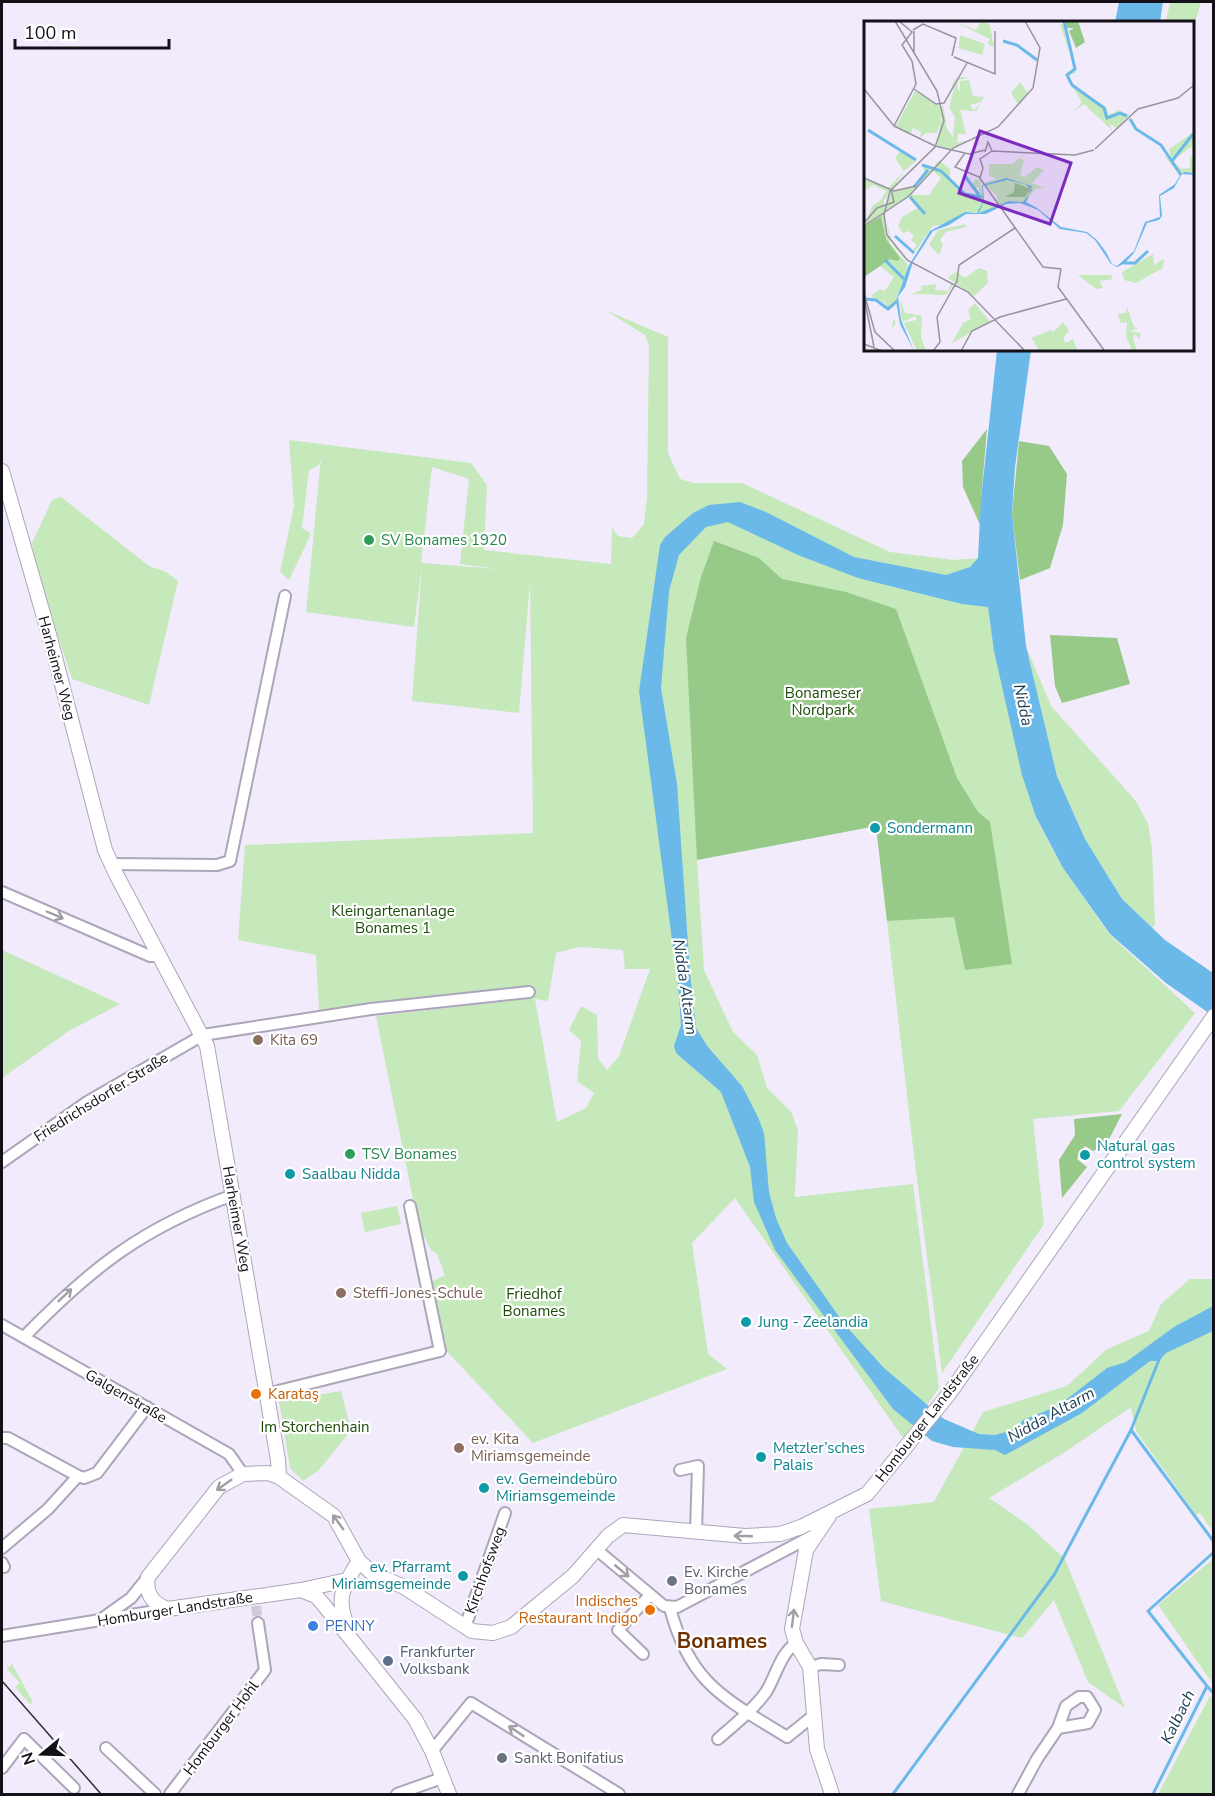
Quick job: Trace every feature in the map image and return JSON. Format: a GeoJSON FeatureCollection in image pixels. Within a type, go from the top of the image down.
{"type":"FeatureCollection","features":[{"type":"Feature","properties":{"kind":"street","name":"Harheimer Weg"},"geometry":{"type":"LineString","coordinates":[[2,471],[50,638],[98,828],[111,864],[203,1035],[209,1056],[278,1460],[279,1477]]}},
{"type":"Feature","properties":{"kind":"street"},"geometry":{"type":"LineString","coordinates":[[111,864],[217,865],[230,861],[285,596]]}},
{"type":"Feature","properties":{"kind":"street"},"geometry":{"type":"LineString","coordinates":[[2,892],[150,956],[159,956]]}},
{"type":"Feature","properties":{"kind":"street"},"geometry":{"type":"LineString","coordinates":[[203,1035],[371,1009],[529,992]]}},
{"type":"Feature","properties":{"kind":"street","name":"Homburger Landstraße"},"geometry":{"type":"LineString","coordinates":[[670,1608],[677,1607],[814,1535],[831,1513],[861,1498],[872,1489],[944,1401],[1214,1016]]}},
{"type":"Feature","properties":{"kind":"street","name":"Friedrichsdorfer Straße"},"geometry":{"type":"LineString","coordinates":[[2,1162],[87,1102],[203,1035]]}},
{"type":"Feature","properties":{"kind":"street"},"geometry":{"type":"LineString","coordinates":[[24,1337],[64,1296],[105,1262],[148,1232],[190,1210],[233,1195]]}},
{"type":"Feature","properties":{"kind":"street"},"geometry":{"type":"LineString","coordinates":[[266,1394],[440,1351],[410,1206]]}},
{"type":"Feature","properties":{"kind":"street","name":"Galgenstraße"},"geometry":{"type":"LineString","coordinates":[[2,1324],[229,1454],[243,1474]]}},
{"type":"Feature","properties":{"kind":"street"},"geometry":{"type":"LineString","coordinates":[[2,1438],[8,1438],[84,1478],[97,1473],[147,1407]]}},
{"type":"Feature","properties":{"kind":"street"},"geometry":{"type":"LineString","coordinates":[[680,1470],[698,1466],[696,1532]]}},
{"type":"Feature","properties":{"kind":"street"},"geometry":{"type":"LineString","coordinates":[[98,1621],[118,1610],[148,1577],[211,1495],[227,1481],[243,1474],[268,1473],[279,1477],[334,1516],[359,1562],[372,1573],[404,1587],[465,1627],[494,1633],[511,1626],[573,1576],[608,1536],[623,1526],[745,1536],[787,1532],[831,1513]]}},
{"type":"Feature","properties":{"kind":"street"},"geometry":{"type":"LineString","coordinates":[[2,1548],[48,1509],[78,1476]]}},
{"type":"Feature","properties":{"kind":"street","name":"Kirchhofsweg"},"geometry":{"type":"LineString","coordinates":[[465,1627],[505,1513]]}},
{"type":"Feature","properties":{"kind":"street"},"geometry":{"type":"LineString","coordinates":[[801,1527],[814,1535],[806,1550],[799,1575],[792,1620],[793,1636],[810,1667],[817,1749],[832,1794]]}},
{"type":"Feature","properties":{"kind":"street"},"geometry":{"type":"LineString","coordinates":[[787,1532],[791,1537],[792,1547]]}},
{"type":"Feature","properties":{"kind":"street"},"geometry":{"type":"LineString","coordinates":[[597,1550],[663,1606],[670,1608],[685,1651],[695,1669],[710,1684],[748,1713],[787,1737],[813,1716]]}},
{"type":"Feature","properties":{"kind":"street"},"geometry":{"type":"LineString","coordinates":[[352,1637],[340,1601],[347,1580],[359,1562]]}},
{"type":"Feature","properties":{"kind":"street"},"geometry":{"type":"LineString","coordinates":[[148,1577],[147,1585],[151,1598],[160,1607],[168,1610]]}},
{"type":"Feature","properties":{"kind":"street","name":"Homburger Landstraße"},"geometry":{"type":"LineString","coordinates":[[2,1636],[168,1610],[255,1601],[347,1580]]}},
{"type":"Feature","properties":{"kind":"street"},"geometry":{"type":"LineString","coordinates":[[301,1590],[316,1596],[352,1637],[415,1719],[432,1751],[449,1794]]}},
{"type":"Feature","properties":{"kind":"street"},"geometry":{"type":"LineString","coordinates":[[643,1654],[618,1630],[650,1595]]}},
{"type":"Feature","properties":{"kind":"street","name":"Homburger Hohl"},"geometry":{"type":"LineString","coordinates":[[170,1794],[265,1670],[258,1623]]}},
{"type":"Feature","properties":{"kind":"street"},"geometry":{"type":"LineString","coordinates":[[718,1739],[748,1713],[772,1681],[787,1649],[796,1643]]}},
{"type":"Feature","properties":{"kind":"street"},"geometry":{"type":"LineString","coordinates":[[810,1667],[821,1664],[839,1665]]}},
{"type":"Feature","properties":{"kind":"street"},"geometry":{"type":"LineString","coordinates":[[432,1751],[471,1703],[619,1794]]}},
{"type":"Feature","properties":{"kind":"street"},"geometry":{"type":"LineString","coordinates":[[1018,1794],[1037,1759],[1058,1728]]}},
{"type":"Feature","properties":{"kind":"street"},"geometry":{"type":"LineString","coordinates":[[2,1768],[24,1739],[74,1788]]}},
{"type":"Feature","properties":{"kind":"street"},"geometry":{"type":"LineString","coordinates":[[106,1748],[155,1794]]}},
{"type":"Feature","properties":{"kind":"street"},"geometry":{"type":"LineString","coordinates":[[397,1794],[442,1778]]}},
{"type":"Feature","properties":{"kind":"green space"},"geometry":{"type":"Polygon","coordinates":[[[1170,2],[1201,2],[1194,26],[1194,21],[1166,21],[1170,2]]]}},
{"type":"Feature","properties":{"kind":"green space"},"geometry":{"type":"Polygon","coordinates":[[[605,310],[668,337],[668,453],[680,479],[694,483],[742,483],[890,552],[954,560],[978,558],[1037,820],[1063,868],[1109,934],[1195,1013],[1119,1111],[1033,1119],[1044,1224],[942,1373],[914,1156],[876,826],[697,860],[704,970],[733,1032],[757,1055],[767,1088],[791,1112],[798,1130],[795,1197],[913,1184],[939,1388],[903,1438],[735,1198],[692,1243],[708,1354],[727,1369],[533,1443],[443,1347],[446,1341],[440,1331],[429,1283],[445,1275],[437,1254],[431,1250],[418,1224],[376,1016],[534,998],[522,986],[319,1011],[316,955],[238,940],[245,845],[533,833],[530,582],[519,713],[412,701],[422,566],[414,627],[306,612],[321,459],[319,465],[309,470],[302,528],[311,534],[289,580],[280,572],[294,506],[289,440],[471,463],[487,485],[484,550],[611,564],[612,528],[618,536],[632,538],[644,524],[647,497],[649,346],[645,335],[605,310]],[[432,467],[421,563],[497,569],[460,564],[469,479],[432,467]],[[579,947],[556,953],[548,1001],[535,999],[557,1122],[586,1108],[594,1093],[577,1081],[581,1041],[569,1030],[581,1006],[597,1015],[598,1058],[607,1070],[619,1056],[650,969],[625,969],[623,950],[579,947]]]}},
{"type":"Feature","properties":{"kind":"green space"},"geometry":{"type":"Polygon","coordinates":[[[987,429],[981,527],[963,487],[962,461],[987,429]]]}},
{"type":"Feature","properties":{"kind":"green space"},"geometry":{"type":"Polygon","coordinates":[[[1019,441],[1049,446],[1067,474],[1063,525],[1050,568],[1020,580],[1012,514],[1019,441]]]}},
{"type":"Feature","properties":{"kind":"green space"},"geometry":{"type":"Polygon","coordinates":[[[61,497],[149,566],[166,572],[178,581],[149,705],[72,679],[37,571],[32,543],[52,500],[61,497]]]}},
{"type":"Feature","properties":{"kind":"green space","name":"Bonameser Nordpark"},"geometry":{"type":"Polygon","coordinates":[[[714,541],[759,558],[782,579],[846,592],[896,609],[957,778],[978,812],[990,822],[1012,964],[965,970],[954,917],[887,921],[876,826],[697,860],[686,638],[701,577],[714,541]]]}},
{"type":"Feature","properties":{"kind":"green space"},"geometry":{"type":"Polygon","coordinates":[[[1050,635],[1117,638],[1130,684],[1062,703],[1055,686],[1050,635]]]}},
{"type":"Feature","properties":{"kind":"green space"},"geometry":{"type":"Polygon","coordinates":[[[1026,646],[1051,706],[1136,801],[1148,824],[1152,848],[1155,924],[1152,928],[1122,899],[1085,839],[1057,776],[1026,646]]]}},
{"type":"Feature","properties":{"kind":"green space"},"geometry":{"type":"Polygon","coordinates":[[[2,950],[120,1004],[69,1031],[2,1078],[2,950]]]}},
{"type":"Feature","properties":{"kind":"green space"},"geometry":{"type":"Polygon","coordinates":[[[1122,1114],[1106,1145],[1093,1151],[1085,1146],[1077,1159],[1087,1167],[1062,1198],[1059,1160],[1075,1135],[1074,1119],[1122,1114]]]}},
{"type":"Feature","properties":{"kind":"green space"},"geometry":{"type":"Polygon","coordinates":[[[397,1206],[401,1224],[365,1232],[361,1213],[397,1206]]]}},
{"type":"Feature","properties":{"kind":"green space"},"geometry":{"type":"Polygon","coordinates":[[[1190,1279],[1213,1279],[1213,1532],[1200,1513],[1196,1515],[1136,1431],[1131,1407],[1065,1452],[989,1498],[1027,1524],[1065,1559],[1125,1708],[1088,1682],[1054,1600],[1022,1638],[881,1601],[869,1509],[934,1502],[983,1412],[1067,1386],[1107,1349],[1149,1331],[1161,1304],[1190,1279]]]}},
{"type":"Feature","properties":{"kind":"green space","name":"Im Storchenhain"},"geometry":{"type":"Polygon","coordinates":[[[341,1391],[351,1430],[319,1470],[303,1481],[290,1468],[279,1401],[341,1391]]]}},
{"type":"Feature","properties":{"kind":"green space"},"geometry":{"type":"Polygon","coordinates":[[[1213,1559],[1213,1684],[1158,1605],[1213,1559]]]}},
{"type":"Feature","properties":{"kind":"green space"},"geometry":{"type":"Polygon","coordinates":[[[12,1664],[33,1702],[30,1704],[15,1687],[20,1683],[7,1669],[12,1664]]]}},
{"type":"Feature","properties":{"kind":"green space"},"geometry":{"type":"Polygon","coordinates":[[[1210,1696],[1214,1700],[1213,1794],[1158,1794],[1210,1696]]]}},
{"type":"Feature","properties":{"kind":"water"},"geometry":{"type":"Polygon","coordinates":[[[1119,2],[1163,2],[1160,21],[1115,21],[1119,2]]]}},
{"type":"Feature","properties":{"kind":"water"},"geometry":{"type":"Polygon","coordinates":[[[997,351],[1031,351],[1015,467],[1012,514],[1026,646],[1057,776],[1085,839],[1122,899],[1165,940],[1213,973],[1213,1016],[1166,983],[1110,934],[1063,868],[1036,817],[1022,775],[994,651],[988,607],[962,604],[858,578],[798,555],[728,522],[706,527],[679,555],[669,591],[661,688],[677,784],[696,1028],[708,1047],[742,1086],[758,1117],[764,1133],[769,1192],[776,1218],[787,1243],[845,1325],[884,1368],[944,1419],[979,1434],[995,1435],[1016,1429],[1023,1420],[1058,1406],[1107,1368],[1126,1362],[1174,1327],[1213,1306],[1213,1331],[1166,1353],[1159,1361],[1150,1361],[1082,1413],[1005,1455],[995,1450],[953,1447],[932,1441],[893,1409],[775,1250],[754,1202],[750,1167],[721,1092],[676,1053],[674,1046],[681,1025],[678,985],[639,691],[660,545],[665,537],[693,513],[709,505],[740,502],[766,512],[854,557],[946,575],[970,567],[978,558],[981,499],[997,351]]]}},
{"type":"Feature","properties":{"kind":"waterway","name":"Kalbach"},"geometry":{"type":"LineString","coordinates":[[1160,1357],[1131,1430],[1214,1542]]}},
{"type":"Feature","properties":{"kind":"waterway"},"geometry":{"type":"LineString","coordinates":[[893,1794],[1054,1575],[1131,1430]]}},
{"type":"Feature","properties":{"kind":"waterway","name":"Kalbach"},"geometry":{"type":"LineString","coordinates":[[1153,1794],[1207,1686],[1148,1611],[1214,1552]]}},
{"type":"Feature","properties":{"kind":"waterway"},"geometry":{"type":"LineString","coordinates":[[1207,1686],[1214,1694]]}},
{"type":"Feature","properties":{"kind":"tunnel"},"geometry":{"type":"LineString","coordinates":[[256,1606],[258,1623]]}},
{"type":"Feature","properties":{"kind":"tram line"},"geometry":{"type":"LineString","coordinates":[[2,1681],[101,1794]]}},
{"type":"Feature","properties":{"kind":"place","name":"SV Bonames 1920"},"geometry":{"type":"Point","coordinates":[369,540]}},
{"type":"Feature","properties":{"kind":"place","name":"Sondermann"},"geometry":{"type":"Point","coordinates":[875,828]}},
{"type":"Feature","properties":{"kind":"place","name":"Kita 69"},"geometry":{"type":"Point","coordinates":[258,1040]}},
{"type":"Feature","properties":{"kind":"place","name":"TSV Bonames"},"geometry":{"type":"Point","coordinates":[350,1154]}},
{"type":"Feature","properties":{"kind":"place","name":"Natural gas control system"},"geometry":{"type":"Point","coordinates":[1085,1155]}},
{"type":"Feature","properties":{"kind":"place","name":"Saalbau Nidda"},"geometry":{"type":"Point","coordinates":[290,1174]}},
{"type":"Feature","properties":{"kind":"place","name":"Steffi-Jones-Schule"},"geometry":{"type":"Point","coordinates":[341,1293]}},
{"type":"Feature","properties":{"kind":"place","name":"Jung - Zeelandia"},"geometry":{"type":"Point","coordinates":[746,1322]}},
{"type":"Feature","properties":{"kind":"place","name":"Karataş"},"geometry":{"type":"Point","coordinates":[256,1394]}},
{"type":"Feature","properties":{"kind":"place","name":"ev. Kita Miriamsgemeinde"},"geometry":{"type":"Point","coordinates":[459,1448]}},
{"type":"Feature","properties":{"kind":"place","name":"Metzler’sches Palais"},"geometry":{"type":"Point","coordinates":[761,1457]}},
{"type":"Feature","properties":{"kind":"place","name":"ev. Gemeindebüro Miriamsgemeinde"},"geometry":{"type":"Point","coordinates":[484,1488]}},
{"type":"Feature","properties":{"kind":"place","name":"ev. Pfarramt Miriamsgemeinde"},"geometry":{"type":"Point","coordinates":[463,1576]}},
{"type":"Feature","properties":{"kind":"place","name":"Ev. Kirche Bonames"},"geometry":{"type":"Point","coordinates":[672,1581]}},
{"type":"Feature","properties":{"kind":"place","name":"Indisches Restaurant Indigo"},"geometry":{"type":"Point","coordinates":[650,1610]}},
{"type":"Feature","properties":{"kind":"place","name":"PENNY"},"geometry":{"type":"Point","coordinates":[313,1626]}},
{"type":"Feature","properties":{"kind":"place","name":"Frankfurter Volksbank"},"geometry":{"type":"Point","coordinates":[388,1661]}},
{"type":"Feature","properties":{"kind":"place","name":"Sankt Bonifatius"},"geometry":{"type":"Point","coordinates":[502,1758]}},
{"type":"Feature","properties":{"kind":"district","name":"Bonames"},"geometry":{"type":"Point","coordinates":[722,1641]}},
{"type":"Feature","properties":{"kind":"water label","name":"Nidda"},"geometry":{"type":"Point","coordinates":[1023,705]}},
{"type":"Feature","properties":{"kind":"water label","name":"Nidda Altarm"},"geometry":{"type":"Point","coordinates":[685,987]}},
{"type":"Feature","properties":{"kind":"water label","name":"Nidda Altarm"},"geometry":{"type":"Point","coordinates":[1051,1415]}},
{"type":"Feature","properties":{"kind":"park label","name":"Kleingartenanlage Bonames 1"},"geometry":{"type":"Point","coordinates":[393,920]}},
{"type":"Feature","properties":{"kind":"park label","name":"Friedhof Bonames"},"geometry":{"type":"Point","coordinates":[534,1302]}}]}
